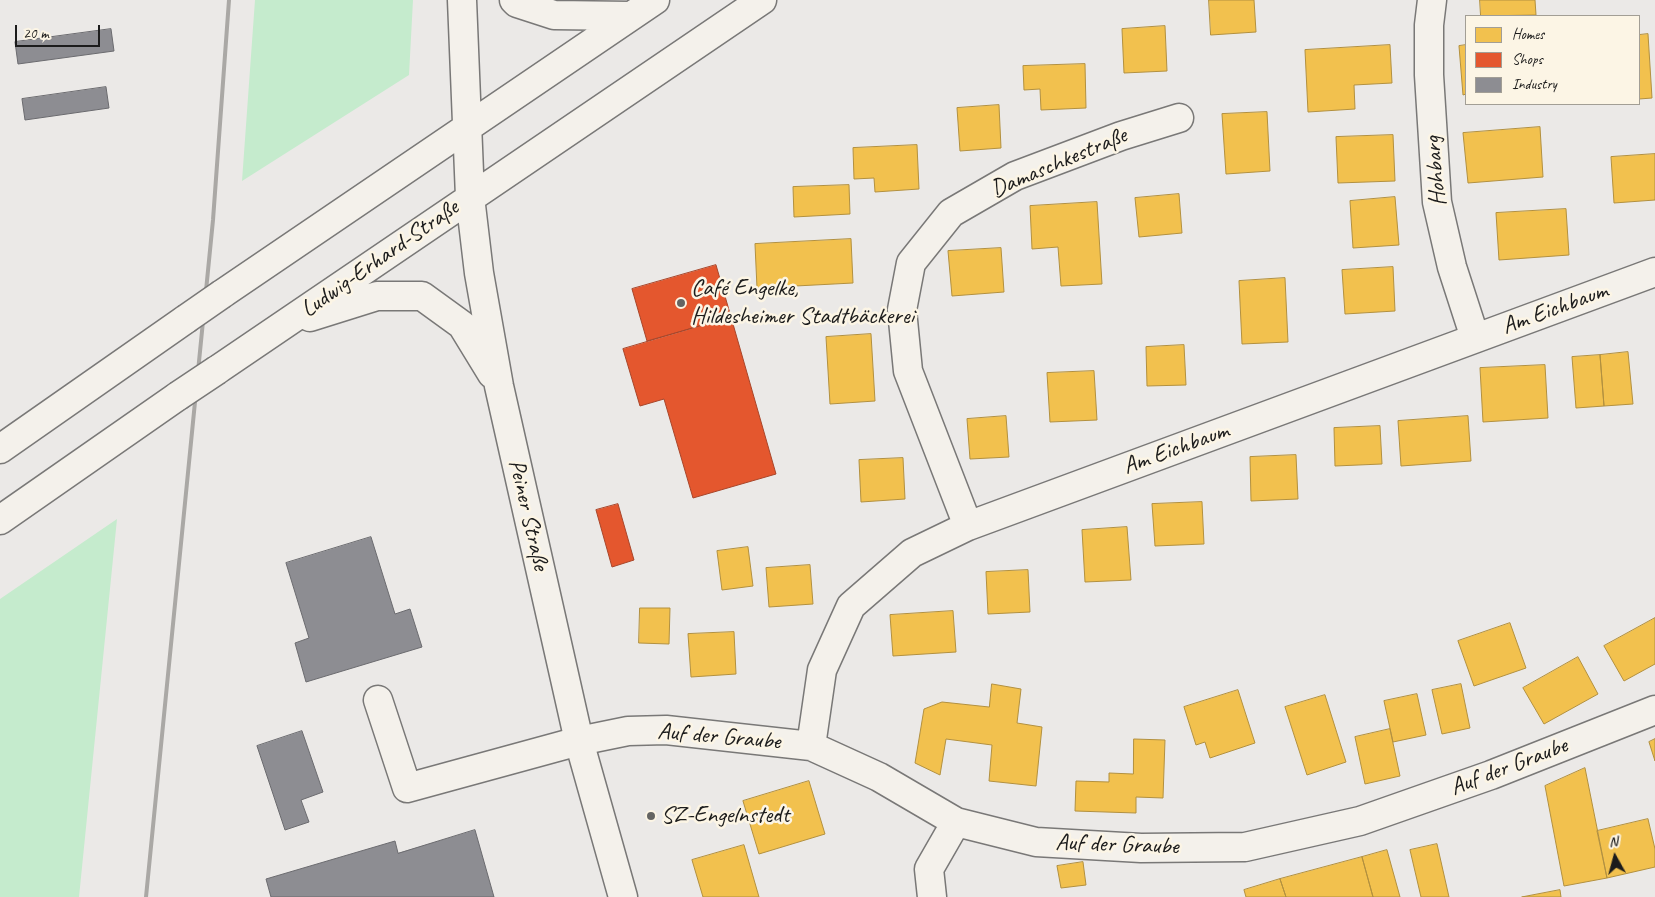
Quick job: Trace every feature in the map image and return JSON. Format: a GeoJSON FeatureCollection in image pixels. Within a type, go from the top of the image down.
{"type":"FeatureCollection","features":[{"type":"Feature","properties":{"kind":"street","name":"Peiner Straße"},"geometry":{"type":"LineString","coordinates":[[462,0],[470,197],[479,273],[499,386],[579,742],[623,897]]}},
{"type":"Feature","properties":{"kind":"street"},"geometry":{"type":"LineString","coordinates":[[514,0],[517,3],[554,15],[631,16]]}},
{"type":"Feature","properties":{"kind":"street"},"geometry":{"type":"LineString","coordinates":[[0,449],[222,294],[655,0]]}},
{"type":"Feature","properties":{"kind":"street","name":"Ludwig-Erhard-Straße"},"geometry":{"type":"LineString","coordinates":[[0,520],[178,396],[762,0]]}},
{"type":"Feature","properties":{"kind":"street","name":"Hohbarg"},"geometry":{"type":"LineString","coordinates":[[1432,0],[1429,25],[1429,76],[1437,202],[1452,267],[1476,338]]}},
{"type":"Feature","properties":{"kind":"street","name":"Damaschkestraße"},"geometry":{"type":"LineString","coordinates":[[968,526],[908,371],[902,310],[911,262],[951,213],[1015,176],[1121,136],[1179,118]]}},
{"type":"Feature","properties":{"kind":"street","name":"Am Eichbaum"},"geometry":{"type":"LineString","coordinates":[[811,746],[822,670],[851,606],[912,553],[968,526],[1655,272]]}},
{"type":"Feature","properties":{"kind":"street"},"geometry":{"type":"LineString","coordinates":[[285,325],[377,296],[422,296],[462,325],[499,386]]}},
{"type":"Feature","properties":{"kind":"street","name":"Auf der Graube"},"geometry":{"type":"LineString","coordinates":[[378,700],[407,788],[579,742],[628,731],[666,730],[811,746],[879,777],[956,822],[1036,842],[1141,848],[1245,847],[1360,821],[1492,775],[1655,710]]}},
{"type":"Feature","properties":{"kind":"street"},"geometry":{"type":"LineString","coordinates":[[932,897],[930,869],[956,822]]}},
{"type":"Feature","properties":{"kind":"green space"},"geometry":{"type":"Polygon","coordinates":[[[255,0],[413,0],[409,75],[242,181],[255,0]]]}},
{"type":"Feature","properties":{"kind":"green space"},"geometry":{"type":"Polygon","coordinates":[[[117,519],[79,897],[0,897],[0,599],[117,519]]]}},
{"type":"Feature","properties":{"kind":"building: Homes"},"geometry":{"type":"Polygon","coordinates":[[[1209,0],[1254,0],[1256,32],[1211,35],[1209,0]]]}},
{"type":"Feature","properties":{"kind":"building: Homes"},"geometry":{"type":"Polygon","coordinates":[[[1480,0],[1535,0],[1536,15],[1481,15],[1480,0]]]}},
{"type":"Feature","properties":{"kind":"building: Homes"},"geometry":{"type":"Polygon","coordinates":[[[1165,26],[1167,71],[1124,73],[1122,29],[1165,26]]]}},
{"type":"Feature","properties":{"kind":"building: Homes"},"geometry":{"type":"Polygon","coordinates":[[[1648,34],[1652,98],[1640,99],[1640,35],[1648,34]]]}},
{"type":"Feature","properties":{"kind":"building: Homes"},"geometry":{"type":"Polygon","coordinates":[[[1390,45],[1392,83],[1354,85],[1355,109],[1308,112],[1305,50],[1390,45]]]}},
{"type":"Feature","properties":{"kind":"building: Homes"},"geometry":{"type":"Polygon","coordinates":[[[1465,45],[1465,94],[1463,95],[1459,46],[1465,45]]]}},
{"type":"Feature","properties":{"kind":"building: Homes"},"geometry":{"type":"Polygon","coordinates":[[[1085,64],[1086,108],[1041,110],[1040,89],[1024,90],[1023,66],[1085,64]]]}},
{"type":"Feature","properties":{"kind":"building: Homes"},"geometry":{"type":"Polygon","coordinates":[[[999,105],[1001,148],[960,151],[957,108],[999,105]]]}},
{"type":"Feature","properties":{"kind":"building: Homes"},"geometry":{"type":"Polygon","coordinates":[[[1267,112],[1270,171],[1226,174],[1222,114],[1267,112]]]}},
{"type":"Feature","properties":{"kind":"building: Homes"},"geometry":{"type":"Polygon","coordinates":[[[1540,127],[1543,177],[1468,183],[1463,133],[1540,127]]]}},
{"type":"Feature","properties":{"kind":"building: Homes"},"geometry":{"type":"Polygon","coordinates":[[[1393,135],[1395,181],[1338,183],[1336,137],[1393,135]]]}},
{"type":"Feature","properties":{"kind":"building: Homes"},"geometry":{"type":"Polygon","coordinates":[[[917,145],[919,189],[875,192],[874,178],[854,179],[853,148],[917,145]]]}},
{"type":"Feature","properties":{"kind":"building: Homes"},"geometry":{"type":"Polygon","coordinates":[[[1655,154],[1655,200],[1614,203],[1611,157],[1655,154]]]}},
{"type":"Feature","properties":{"kind":"building: Homes"},"geometry":{"type":"Polygon","coordinates":[[[849,185],[850,214],[794,217],[793,187],[849,185]]]}},
{"type":"Feature","properties":{"kind":"building: Homes"},"geometry":{"type":"Polygon","coordinates":[[[1179,194],[1182,233],[1139,237],[1135,198],[1179,194]]]}},
{"type":"Feature","properties":{"kind":"building: Homes"},"geometry":{"type":"Polygon","coordinates":[[[1395,197],[1399,245],[1353,248],[1350,201],[1395,197]]]}},
{"type":"Feature","properties":{"kind":"building: Homes"},"geometry":{"type":"Polygon","coordinates":[[[1097,202],[1102,284],[1061,286],[1058,247],[1032,249],[1030,206],[1097,202]]]}},
{"type":"Feature","properties":{"kind":"building: Homes"},"geometry":{"type":"Polygon","coordinates":[[[1566,209],[1569,255],[1499,260],[1496,213],[1566,209]]]}},
{"type":"Feature","properties":{"kind":"building: Homes"},"geometry":{"type":"Polygon","coordinates":[[[851,239],[853,283],[757,288],[755,244],[851,239]]]}},
{"type":"Feature","properties":{"kind":"building: Homes"},"geometry":{"type":"Polygon","coordinates":[[[1001,248],[1004,292],[952,296],[948,251],[1001,248]]]}},
{"type":"Feature","properties":{"kind":"building: Homes"},"geometry":{"type":"Polygon","coordinates":[[[1393,267],[1395,311],[1345,314],[1342,270],[1393,267]]]}},
{"type":"Feature","properties":{"kind":"building: Homes"},"geometry":{"type":"Polygon","coordinates":[[[1285,278],[1288,342],[1242,344],[1239,281],[1285,278]]]}},
{"type":"Feature","properties":{"kind":"building: Homes"},"geometry":{"type":"Polygon","coordinates":[[[871,334],[875,401],[830,404],[826,337],[871,334]]]}},
{"type":"Feature","properties":{"kind":"building: Homes"},"geometry":{"type":"Polygon","coordinates":[[[1184,345],[1186,385],[1147,386],[1146,347],[1184,345]]]}},
{"type":"Feature","properties":{"kind":"building: Homes"},"geometry":{"type":"Polygon","coordinates":[[[1628,352],[1633,404],[1604,406],[1600,355],[1628,352]]]}},
{"type":"Feature","properties":{"kind":"building: Homes"},"geometry":{"type":"Polygon","coordinates":[[[1600,355],[1604,406],[1576,408],[1572,357],[1600,355]]]}},
{"type":"Feature","properties":{"kind":"building: Homes"},"geometry":{"type":"Polygon","coordinates":[[[1545,365],[1548,418],[1483,422],[1480,368],[1545,365]]]}},
{"type":"Feature","properties":{"kind":"building: Homes"},"geometry":{"type":"Polygon","coordinates":[[[1094,371],[1097,420],[1050,422],[1047,373],[1094,371]]]}},
{"type":"Feature","properties":{"kind":"building: Homes"},"geometry":{"type":"Polygon","coordinates":[[[1006,416],[1009,457],[970,459],[967,419],[1006,416]]]}},
{"type":"Feature","properties":{"kind":"building: Homes"},"geometry":{"type":"Polygon","coordinates":[[[1468,416],[1471,461],[1401,466],[1398,421],[1468,416]]]}},
{"type":"Feature","properties":{"kind":"building: Homes"},"geometry":{"type":"Polygon","coordinates":[[[1380,426],[1382,464],[1335,466],[1334,428],[1380,426]]]}},
{"type":"Feature","properties":{"kind":"building: Homes"},"geometry":{"type":"Polygon","coordinates":[[[1296,455],[1298,499],[1251,501],[1250,457],[1296,455]]]}},
{"type":"Feature","properties":{"kind":"building: Homes"},"geometry":{"type":"Polygon","coordinates":[[[903,458],[905,499],[861,502],[859,460],[903,458]]]}},
{"type":"Feature","properties":{"kind":"building: Homes"},"geometry":{"type":"Polygon","coordinates":[[[1202,502],[1204,544],[1155,546],[1152,504],[1202,502]]]}},
{"type":"Feature","properties":{"kind":"building: Homes"},"geometry":{"type":"Polygon","coordinates":[[[1127,527],[1131,580],[1085,582],[1082,530],[1127,527]]]}},
{"type":"Feature","properties":{"kind":"building: Homes"},"geometry":{"type":"Polygon","coordinates":[[[748,547],[753,586],[722,590],[717,551],[748,547]]]}},
{"type":"Feature","properties":{"kind":"building: Homes"},"geometry":{"type":"Polygon","coordinates":[[[810,565],[813,604],[769,607],[766,568],[810,565]]]}},
{"type":"Feature","properties":{"kind":"building: Homes"},"geometry":{"type":"Polygon","coordinates":[[[1028,570],[1030,612],[988,614],[986,572],[1028,570]]]}},
{"type":"Feature","properties":{"kind":"building: Homes"},"geometry":{"type":"Polygon","coordinates":[[[640,608],[670,608],[669,644],[639,643],[640,608]]]}},
{"type":"Feature","properties":{"kind":"building: Homes"},"geometry":{"type":"Polygon","coordinates":[[[953,611],[956,652],[893,656],[890,615],[953,611]]]}},
{"type":"Feature","properties":{"kind":"building: Homes"},"geometry":{"type":"Polygon","coordinates":[[[1655,618],[1655,664],[1624,681],[1604,646],[1655,618]]]}},
{"type":"Feature","properties":{"kind":"building: Homes"},"geometry":{"type":"Polygon","coordinates":[[[1510,623],[1526,668],[1474,686],[1458,641],[1510,623]]]}},
{"type":"Feature","properties":{"kind":"building: Homes"},"geometry":{"type":"Polygon","coordinates":[[[734,632],[736,674],[691,677],[688,634],[734,632]]]}},
{"type":"Feature","properties":{"kind":"building: Homes"},"geometry":{"type":"Polygon","coordinates":[[[1578,657],[1598,694],[1544,724],[1523,688],[1578,657]]]}},
{"type":"Feature","properties":{"kind":"building: Homes"},"geometry":{"type":"Polygon","coordinates":[[[992,684],[1021,689],[1017,723],[1042,727],[1036,786],[989,781],[992,745],[946,739],[940,775],[915,763],[924,709],[942,702],[989,707],[992,684]]]}},
{"type":"Feature","properties":{"kind":"building: Homes"},"geometry":{"type":"Polygon","coordinates":[[[1461,684],[1470,728],[1442,734],[1432,690],[1461,684]]]}},
{"type":"Feature","properties":{"kind":"building: Homes"},"geometry":{"type":"Polygon","coordinates":[[[1238,690],[1255,743],[1210,758],[1205,742],[1196,745],[1184,707],[1238,690]]]}},
{"type":"Feature","properties":{"kind":"building: Homes"},"geometry":{"type":"Polygon","coordinates":[[[1417,694],[1426,735],[1393,742],[1384,701],[1417,694]]]}},
{"type":"Feature","properties":{"kind":"building: Homes"},"geometry":{"type":"Polygon","coordinates":[[[1325,695],[1346,762],[1307,775],[1285,707],[1325,695]]]}},
{"type":"Feature","properties":{"kind":"building: Homes"},"geometry":{"type":"Polygon","coordinates":[[[1390,729],[1400,776],[1365,784],[1355,737],[1390,729]]]}},
{"type":"Feature","properties":{"kind":"building: Homes"},"geometry":{"type":"Polygon","coordinates":[[[1134,739],[1165,740],[1163,798],[1136,797],[1136,813],[1075,811],[1076,781],[1109,782],[1109,773],[1133,774],[1134,739]]]}},
{"type":"Feature","properties":{"kind":"building: Homes"},"geometry":{"type":"Polygon","coordinates":[[[1655,739],[1655,761],[1649,742],[1655,739]]]}},
{"type":"Feature","properties":{"kind":"building: Homes"},"geometry":{"type":"Polygon","coordinates":[[[1585,768],[1607,878],[1564,886],[1545,786],[1585,768]]]}},
{"type":"Feature","properties":{"kind":"building: Homes"},"geometry":{"type":"Polygon","coordinates":[[[809,781],[825,834],[759,854],[743,801],[809,781]]]}},
{"type":"Feature","properties":{"kind":"building: Homes"},"geometry":{"type":"Polygon","coordinates":[[[1648,819],[1655,849],[1655,867],[1607,878],[1597,831],[1648,819]]]}},
{"type":"Feature","properties":{"kind":"building: Homes"},"geometry":{"type":"Polygon","coordinates":[[[1437,844],[1449,897],[1421,897],[1410,850],[1437,844]]]}},
{"type":"Feature","properties":{"kind":"building: Homes"},"geometry":{"type":"Polygon","coordinates":[[[744,845],[759,897],[703,897],[692,860],[744,845]]]}},
{"type":"Feature","properties":{"kind":"building: Homes"},"geometry":{"type":"Polygon","coordinates":[[[1387,850],[1400,897],[1373,897],[1362,857],[1387,850]]]}},
{"type":"Feature","properties":{"kind":"building: Homes"},"geometry":{"type":"Polygon","coordinates":[[[1362,857],[1373,897],[1286,897],[1280,879],[1362,857]]]}},
{"type":"Feature","properties":{"kind":"building: Homes"},"geometry":{"type":"Polygon","coordinates":[[[1083,862],[1086,885],[1061,888],[1057,866],[1083,862]]]}},
{"type":"Feature","properties":{"kind":"building: Homes"},"geometry":{"type":"Polygon","coordinates":[[[1280,879],[1286,897],[1246,897],[1244,890],[1280,879]]]}},
{"type":"Feature","properties":{"kind":"building: Homes"},"geometry":{"type":"Polygon","coordinates":[[[1560,890],[1561,897],[1522,897],[1560,890]]]}},
{"type":"Feature","properties":{"kind":"building: Shops","name":"Café Engelke, Hildesheimer Stadtbäckerei"},"geometry":{"type":"Polygon","coordinates":[[[716,265],[731,317],[647,341],[632,289],[716,265]]]}},
{"type":"Feature","properties":{"kind":"building: Shops"},"geometry":{"type":"Polygon","coordinates":[[[731,317],[776,474],[693,498],[664,399],[640,406],[623,349],[731,317]]]}},
{"type":"Feature","properties":{"kind":"building: Shops"},"geometry":{"type":"Polygon","coordinates":[[[618,504],[634,560],[612,567],[596,510],[618,504]]]}},
{"type":"Feature","properties":{"kind":"building: Industry"},"geometry":{"type":"Polygon","coordinates":[[[111,29],[114,51],[18,64],[15,42],[111,29]]]}},
{"type":"Feature","properties":{"kind":"building: Industry"},"geometry":{"type":"Polygon","coordinates":[[[106,87],[109,108],[25,120],[22,99],[106,87]]]}},
{"type":"Feature","properties":{"kind":"building: Industry"},"geometry":{"type":"Polygon","coordinates":[[[371,537],[395,614],[410,609],[422,647],[306,682],[295,643],[309,638],[286,563],[371,537]]]}},
{"type":"Feature","properties":{"kind":"building: Industry"},"geometry":{"type":"Polygon","coordinates":[[[302,731],[323,792],[301,800],[309,822],[285,830],[257,746],[302,731]]]}},
{"type":"Feature","properties":{"kind":"building: Industry"},"geometry":{"type":"Polygon","coordinates":[[[475,830],[494,897],[271,897],[266,879],[395,841],[398,853],[475,830]]]}},
{"type":"Feature","properties":{"kind":"railway"},"geometry":{"type":"LineString","coordinates":[[146,897],[213,220],[229,0]]}},
{"type":"Feature","properties":{"kind":"place","name":"Café Engelke, Hildesheimer Stadtbäckerei"},"geometry":{"type":"Point","coordinates":[681,303]}},
{"type":"Feature","properties":{"kind":"place","name":"SZ-Engelnstedt"},"geometry":{"type":"Point","coordinates":[651,816]}}]}
